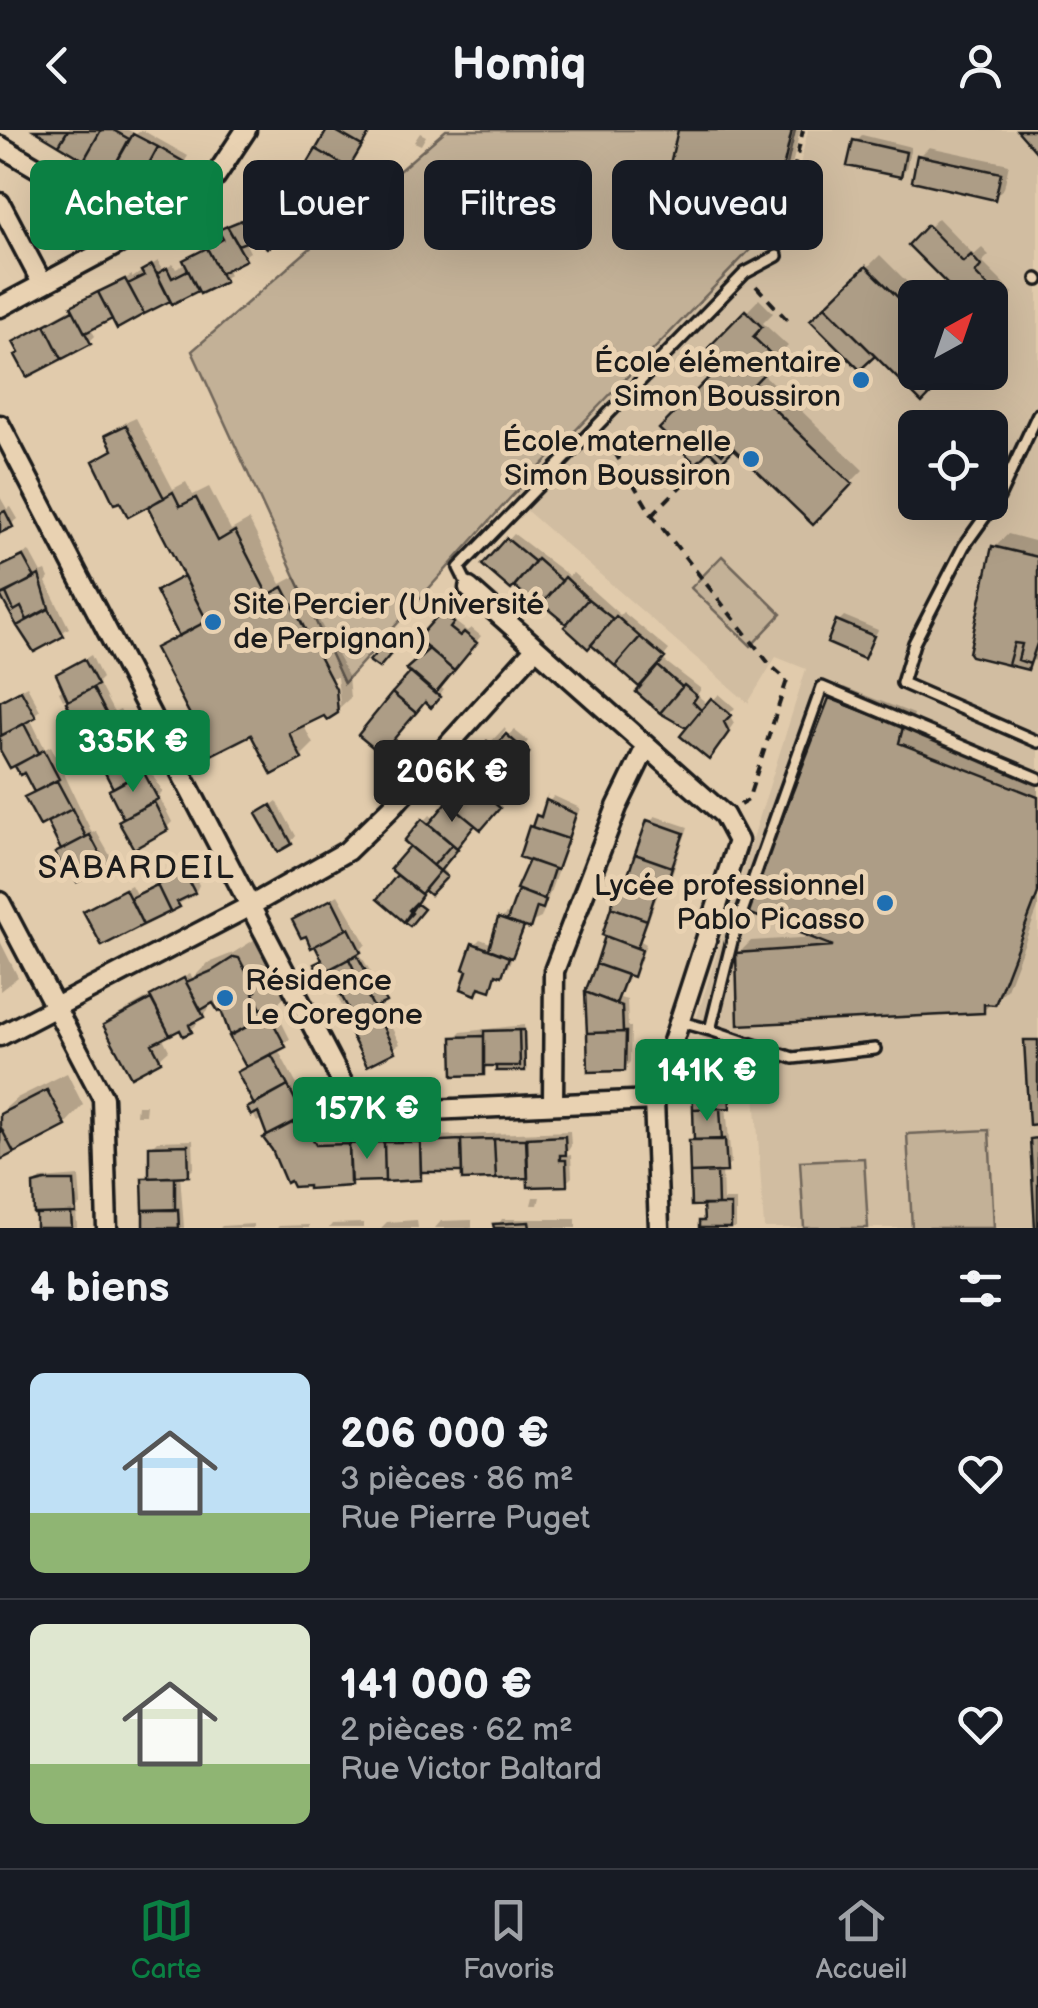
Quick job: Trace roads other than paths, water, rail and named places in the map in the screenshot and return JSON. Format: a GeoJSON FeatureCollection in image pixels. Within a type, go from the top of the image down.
{"type":"FeatureCollection","features":[{"type":"Feature","properties":{"kind":"street"},"geometry":{"type":"LineString","coordinates":[[223,165],[246,130]]}},
{"type":"Feature","properties":{"kind":"street"},"geometry":{"type":"LineString","coordinates":[[0,146],[30,164]]}},
{"type":"Feature","properties":{"kind":"street"},"geometry":{"type":"LineString","coordinates":[[0,202],[42,283]]}},
{"type":"Feature","properties":{"kind":"street"},"geometry":{"type":"LineString","coordinates":[[0,307],[109,250]]}},
{"type":"Feature","properties":{"kind":"street"},"geometry":{"type":"LineString","coordinates":[[0,424],[343,1084],[363,1113],[654,1100]]}},
{"type":"Feature","properties":{"kind":"street"},"geometry":{"type":"LineString","coordinates":[[468,588],[724,815],[738,841],[654,1100],[658,1228]]}},
{"type":"Feature","properties":{"kind":"street"},"geometry":{"type":"LineString","coordinates":[[0,1036],[348,851],[535,648]]}},
{"type":"Feature","properties":{"kind":"street"},"geometry":{"type":"LineString","coordinates":[[553,1104],[554,971],[617,806],[646,747]]}},
{"type":"Feature","properties":{"kind":"street"},"geometry":{"type":"LineString","coordinates":[[0,902],[102,1098],[106,1228]]}},
{"type":"Feature","properties":{"kind":"lane"},"geometry":{"type":"LineString","coordinates":[[468,588],[459,568],[745,273],[777,256]]}},
{"type":"Feature","properties":{"kind":"lane"},"geometry":{"type":"LineString","coordinates":[[1038,414],[999,497],[964,546],[914,643],[902,682],[1038,742]]}},
{"type":"Feature","properties":{"kind":"lane"},"geometry":{"type":"LineString","coordinates":[[710,1030],[733,937],[822,687],[1038,778]]}},
{"type":"Feature","properties":{"kind":"lane"},"geometry":{"type":"LineString","coordinates":[[680,1022],[793,1058],[876,1048]]}},
{"type":"Feature","properties":{"kind":"place","name":"École élémentaire Simon Boussiron"},"geometry":{"type":"Point","coordinates":[861,380]}},
{"type":"Feature","properties":{"kind":"place","name":"École maternelle Simon Boussiron"},"geometry":{"type":"Point","coordinates":[751,459]}},
{"type":"Feature","properties":{"kind":"place","name":"Site Percier (Université de Perpignan)"},"geometry":{"type":"Point","coordinates":[213,622]}},
{"type":"Feature","properties":{"kind":"place","name":"Lycée professionnel Pablo Picasso"},"geometry":{"type":"Point","coordinates":[885,903]}},
{"type":"Feature","properties":{"kind":"place","name":"Résidence Le Coregone"},"geometry":{"type":"Point","coordinates":[225,998]}},
{"type":"Feature","properties":{"kind":"district","name":"SABARDEIL"},"geometry":{"type":"Point","coordinates":[137,868]}}]}
